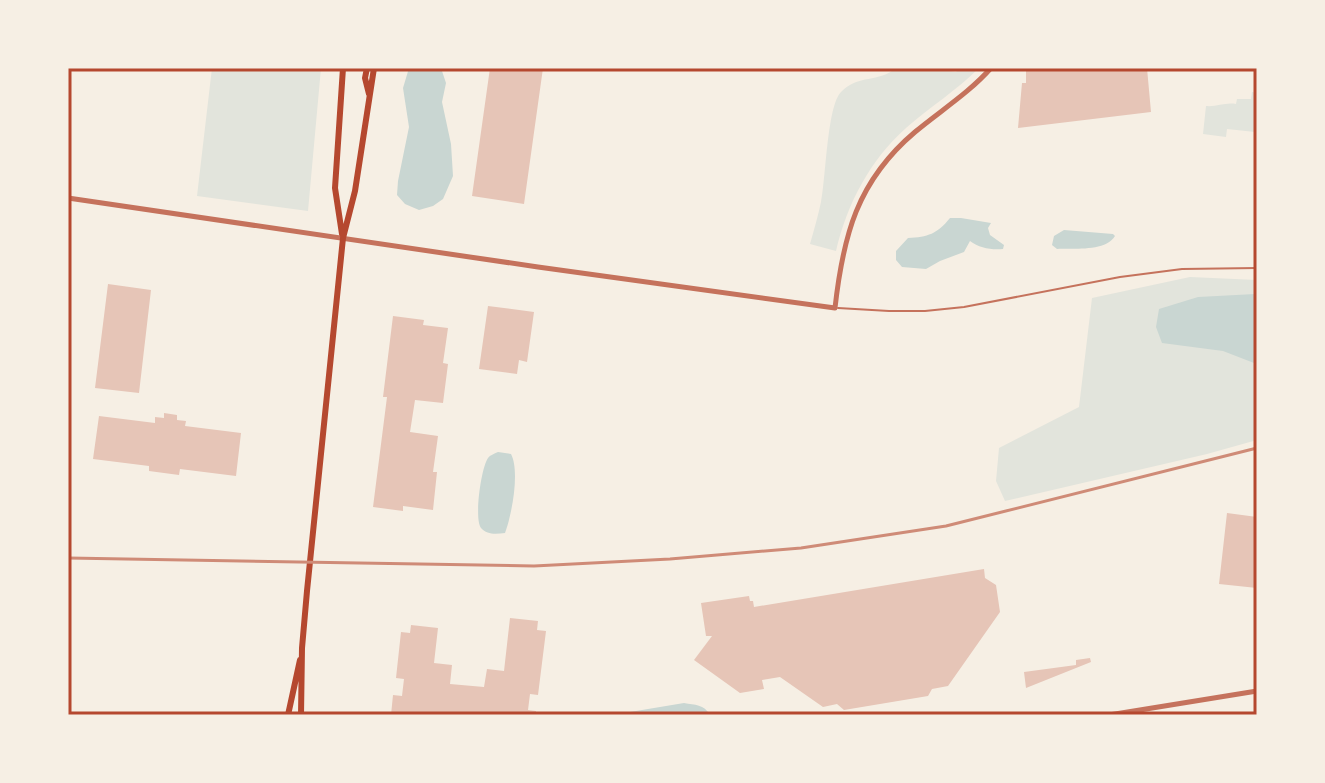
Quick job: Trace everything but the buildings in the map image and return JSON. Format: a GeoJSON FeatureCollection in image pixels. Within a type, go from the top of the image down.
{"type":"FeatureCollection","features":[{"type":"Feature","properties":{"kind":"main road"},"geometry":{"type":"LineString","coordinates":[[343,68],[335,188],[343,238]]}},
{"type":"Feature","properties":{"kind":"main road"},"geometry":{"type":"LineString","coordinates":[[367,68],[365,78],[370,97]]}},
{"type":"Feature","properties":{"kind":"main road"},"geometry":{"type":"LineString","coordinates":[[301,715],[307,591],[343,238],[355,191],[374,68]]}},
{"type":"Feature","properties":{"kind":"main road"},"geometry":{"type":"LineString","coordinates":[[288,715],[302,648]]}},
{"type":"Feature","properties":{"kind":"street"},"geometry":{"type":"LineString","coordinates":[[68,198],[835,308],[846,238],[857,207],[875,176],[913,133],[991,68]]}},
{"type":"Feature","properties":{"kind":"street"},"geometry":{"type":"LineString","coordinates":[[1109,715],[1257,691]]}},
{"type":"Feature","properties":{"kind":"lane"},"geometry":{"type":"LineString","coordinates":[[835,308],[925,311],[964,307],[1120,277],[1182,269],[1257,268]]}},
{"type":"Feature","properties":{"kind":"shaded area"},"geometry":{"type":"Polygon","coordinates":[[[212,68],[321,68],[308,211],[197,196],[212,68]]]}},
{"type":"Feature","properties":{"kind":"shaded area"},"geometry":{"type":"Polygon","coordinates":[[[409,68],[441,68],[446,83],[442,102],[451,144],[453,176],[443,199],[419,210],[405,204],[397,195],[409,127],[403,88],[409,68]]]}},
{"type":"Feature","properties":{"kind":"shaded area"},"geometry":{"type":"Polygon","coordinates":[[[896,68],[956,72],[960,68],[979,68],[906,128],[881,154],[853,200],[836,251],[810,244],[821,202],[836,100],[848,86],[883,76],[896,68]]]}},
{"type":"Feature","properties":{"kind":"shaded area"},"geometry":{"type":"Polygon","coordinates":[[[1252,92],[1257,93],[1255,132],[1227,129],[1226,137],[1203,134],[1206,106],[1236,104],[1237,99],[1251,99],[1252,92]]]}},
{"type":"Feature","properties":{"kind":"shaded area"},"geometry":{"type":"Polygon","coordinates":[[[950,218],[991,223],[988,228],[990,235],[1004,245],[1003,249],[985,248],[970,241],[964,252],[926,269],[902,267],[896,260],[896,251],[908,238],[932,234],[950,218]]]}},
{"type":"Feature","properties":{"kind":"shaded area"},"geometry":{"type":"Polygon","coordinates":[[[1064,230],[1115,236],[1097,247],[1057,249],[1052,245],[1054,236],[1064,230]]]}},
{"type":"Feature","properties":{"kind":"shaded area"},"geometry":{"type":"Polygon","coordinates":[[[1190,277],[1257,280],[1257,440],[1005,501],[996,481],[999,448],[1079,407],[1092,298],[1190,277]]]}},
{"type":"Feature","properties":{"kind":"shaded area"},"geometry":{"type":"Polygon","coordinates":[[[1255,294],[1257,361],[1254,363],[1223,351],[1162,343],[1156,327],[1159,309],[1198,297],[1255,294]]]}},
{"type":"Feature","properties":{"kind":"shaded area"},"geometry":{"type":"Polygon","coordinates":[[[498,452],[511,454],[515,481],[505,533],[495,534],[481,528],[478,505],[485,464],[489,457],[498,452]]]}},
{"type":"Feature","properties":{"kind":"shaded area"},"geometry":{"type":"Polygon","coordinates":[[[684,703],[702,707],[710,715],[612,715],[684,703]]]}},
{"type":"Feature","properties":{"kind":"railway"},"geometry":{"type":"LineString","coordinates":[[68,558],[534,566],[801,548],[946,526],[1257,448]]}}]}
